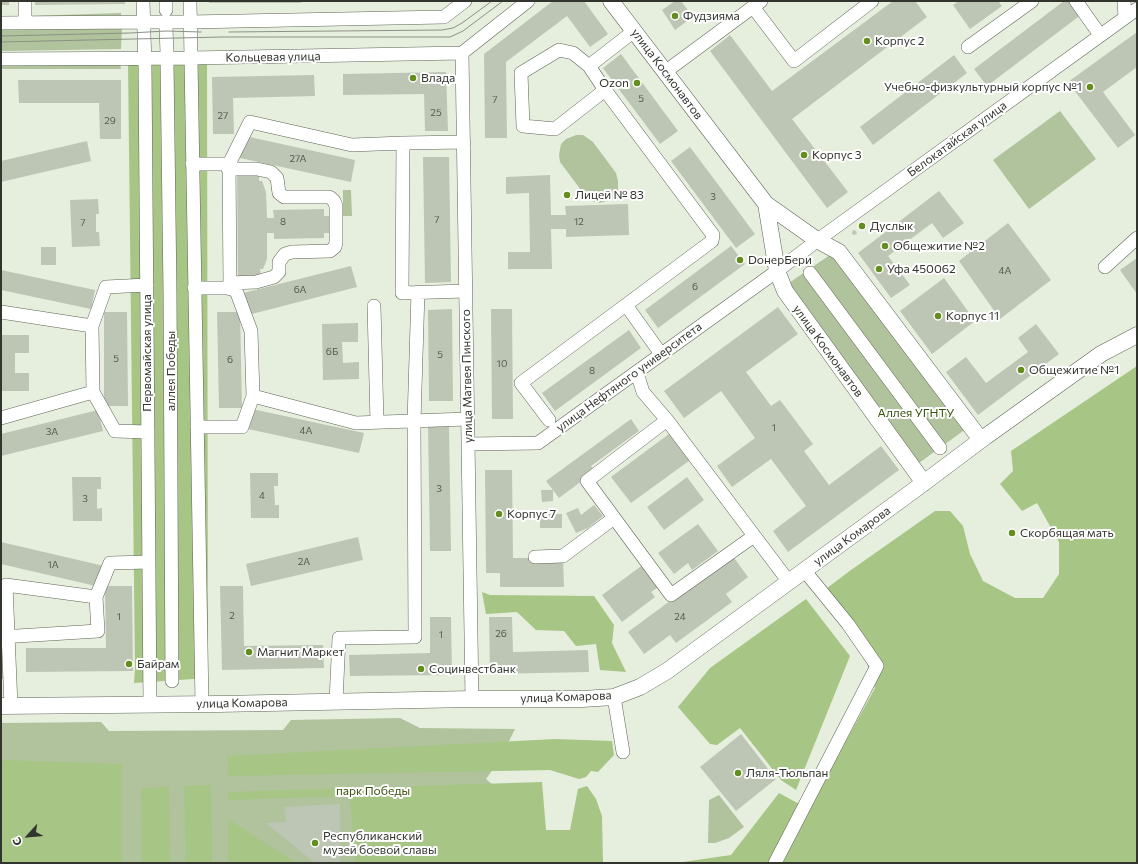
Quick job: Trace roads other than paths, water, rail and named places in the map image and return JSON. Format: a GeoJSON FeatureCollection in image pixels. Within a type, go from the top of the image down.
{"type":"FeatureCollection","features":[{"type":"Feature","properties":{"kind":"main road","name":"улица Космонавтов"},"geometry":{"type":"LineString","coordinates":[[611,1],[766,204],[817,240],[839,252],[981,440]]}},
{"type":"Feature","properties":{"kind":"main road","name":"улица Космонавтов"},"geometry":{"type":"LineString","coordinates":[[766,204],[777,271],[784,291],[924,483]]}},
{"type":"Feature","properties":{"kind":"main road","name":"улица Комарова"},"geometry":{"type":"LineString","coordinates":[[6,706],[472,699],[582,699],[614,697],[640,687],[667,671],[981,440],[1101,354],[1137,335]]}},
{"type":"Feature","properties":{"kind":"street"},"geometry":{"type":"LineString","coordinates":[[25,1],[25,23]]}},
{"type":"Feature","properties":{"kind":"street","name":"Первомайская улица"},"geometry":{"type":"LineString","coordinates":[[143,1],[145,58],[150,705]]}},
{"type":"Feature","properties":{"kind":"street"},"geometry":{"type":"LineString","coordinates":[[190,1],[202,704]]}},
{"type":"Feature","properties":{"kind":"street"},"geometry":{"type":"LineString","coordinates":[[1,23],[190,22],[444,17],[465,1]]}},
{"type":"Feature","properties":{"kind":"street"},"geometry":{"type":"LineString","coordinates":[[462,52],[528,1]]}},
{"type":"Feature","properties":{"kind":"street"},"geometry":{"type":"LineString","coordinates":[[968,47],[1032,1]]}},
{"type":"Feature","properties":{"kind":"street"},"geometry":{"type":"LineString","coordinates":[[1076,1],[1100,35]]}},
{"type":"Feature","properties":{"kind":"street"},"geometry":{"type":"LineString","coordinates":[[1124,1],[1125,17]]}},
{"type":"Feature","properties":{"kind":"street"},"geometry":{"type":"LineString","coordinates":[[665,72],[757,4],[794,61],[869,2]]}},
{"type":"Feature","properties":{"kind":"street","name":"Белокатайская улица"},"geometry":{"type":"LineString","coordinates":[[777,271],[817,240],[1137,9]]}},
{"type":"Feature","properties":{"kind":"street","name":"аллея Победы"},"geometry":{"type":"LineString","coordinates":[[166,27],[170,301],[172,681]]}},
{"type":"Feature","properties":{"kind":"street"},"geometry":{"type":"LineString","coordinates":[[589,66],[634,31]]}},
{"type":"Feature","properties":{"kind":"street"},"geometry":{"type":"LineString","coordinates":[[549,420],[521,383],[712,241],[713,235],[605,90],[589,66],[573,52],[559,50],[521,73],[523,126],[555,129],[605,90]]}},
{"type":"Feature","properties":{"kind":"street","name":"Кольцевая улица"},"geometry":{"type":"LineString","coordinates":[[1,59],[191,58],[462,52]]}},
{"type":"Feature","properties":{"kind":"street","name":"улица Матвея Пинского"},"geometry":{"type":"LineString","coordinates":[[462,52],[472,699]]}},
{"type":"Feature","properties":{"kind":"street"},"geometry":{"type":"LineString","coordinates":[[197,427],[242,427],[253,396],[251,331],[232,280],[231,171],[250,122],[352,145],[464,142]]}},
{"type":"Feature","properties":{"kind":"street"},"geometry":{"type":"LineString","coordinates":[[403,143],[402,293],[466,291]]}},
{"type":"Feature","properties":{"kind":"street"},"geometry":{"type":"LineString","coordinates":[[192,164],[231,171],[257,169],[271,172],[277,178],[279,193],[284,197],[329,196],[333,199],[335,204],[336,228],[336,245],[332,250],[288,253],[281,258],[279,262],[279,272],[274,277],[256,282],[232,280],[194,288]]}},
{"type":"Feature","properties":{"kind":"street"},"geometry":{"type":"LineString","coordinates":[[1105,267],[1137,238]]}},
{"type":"Feature","properties":{"kind":"street","name":"улица Нефтяного университета"},"geometry":{"type":"LineString","coordinates":[[468,444],[538,443],[777,271]]}},
{"type":"Feature","properties":{"kind":"street"},"geometry":{"type":"LineString","coordinates":[[810,273],[940,448]]}},
{"type":"Feature","properties":{"kind":"street"},"geometry":{"type":"LineString","coordinates":[[147,285],[106,287],[92,326],[93,392],[116,431],[148,432]]}},
{"type":"Feature","properties":{"kind":"street"},"geometry":{"type":"LineString","coordinates":[[336,701],[339,638],[415,637],[414,421],[418,292]]}},
{"type":"Feature","properties":{"kind":"street"},"geometry":{"type":"LineString","coordinates":[[626,305],[661,354]]}},
{"type":"Feature","properties":{"kind":"street"},"geometry":{"type":"LineString","coordinates":[[374,306],[377,422]]}},
{"type":"Feature","properties":{"kind":"street"},"geometry":{"type":"LineString","coordinates":[[1,312],[92,326]]}},
{"type":"Feature","properties":{"kind":"street"},"geometry":{"type":"LineString","coordinates":[[637,373],[643,392],[667,420],[789,582]]}},
{"type":"Feature","properties":{"kind":"street"},"geometry":{"type":"LineString","coordinates":[[1,418],[93,392]]}},
{"type":"Feature","properties":{"kind":"street"},"geometry":{"type":"LineString","coordinates":[[253,396],[356,423],[468,419]]}},
{"type":"Feature","properties":{"kind":"street"},"geometry":{"type":"LineString","coordinates":[[667,420],[587,481],[670,595],[754,536]]}},
{"type":"Feature","properties":{"kind":"street"},"geometry":{"type":"LineString","coordinates":[[535,557],[563,556],[614,518]]}},
{"type":"Feature","properties":{"kind":"street"},"geometry":{"type":"LineString","coordinates":[[4,637],[98,631],[96,598],[110,563],[149,562]]}},
{"type":"Feature","properties":{"kind":"street"},"geometry":{"type":"LineString","coordinates":[[775,863],[877,666],[848,624],[804,570]]}},
{"type":"Feature","properties":{"kind":"street"},"geometry":{"type":"LineString","coordinates":[[6,706],[4,584],[96,598]]}},
{"type":"Feature","properties":{"kind":"street"},"geometry":{"type":"LineString","coordinates":[[614,697],[623,752]]}},
{"type":"Feature","properties":{"kind":"tram line"},"geometry":{"type":"LineString","coordinates":[[229,32],[442,30],[453,28],[462,23],[492,1]]}},
{"type":"Feature","properties":{"kind":"tram line"},"geometry":{"type":"LineString","coordinates":[[1,42],[222,37],[450,37],[463,31],[503,1]]}},
{"type":"Feature","properties":{"kind":"tram line"},"geometry":{"type":"LineString","coordinates":[[1,36],[166,31],[201,32]]}},
{"type":"Feature","properties":{"kind":"place","name":"Фудзияма"},"geometry":{"type":"Point","coordinates":[675,16]}},
{"type":"Feature","properties":{"kind":"place","name":"Корпус 2"},"geometry":{"type":"Point","coordinates":[867,41]}},
{"type":"Feature","properties":{"kind":"place","name":"Влада"},"geometry":{"type":"Point","coordinates":[413,78]}},
{"type":"Feature","properties":{"kind":"place","name":"Ozon"},"geometry":{"type":"Point","coordinates":[637,83]}},
{"type":"Feature","properties":{"kind":"place","name":"Учебно-физкультурный корпус №1"},"geometry":{"type":"Point","coordinates":[1090,87]}},
{"type":"Feature","properties":{"kind":"place","name":"Корпус 3"},"geometry":{"type":"Point","coordinates":[804,155]}},
{"type":"Feature","properties":{"kind":"place","name":"Лицей № 83"},"geometry":{"type":"Point","coordinates":[567,195]}},
{"type":"Feature","properties":{"kind":"place","name":"Дуслык"},"geometry":{"type":"Point","coordinates":[862,226]}},
{"type":"Feature","properties":{"kind":"place","name":"Общежитие №2"},"geometry":{"type":"Point","coordinates":[885,246]}},
{"type":"Feature","properties":{"kind":"place","name":"DонерБери"},"geometry":{"type":"Point","coordinates":[740,260]}},
{"type":"Feature","properties":{"kind":"place","name":"Уфа 450062"},"geometry":{"type":"Point","coordinates":[879,269]}},
{"type":"Feature","properties":{"kind":"place","name":"Корпус 11"},"geometry":{"type":"Point","coordinates":[938,316]}},
{"type":"Feature","properties":{"kind":"place","name":"Общежитие №1"},"geometry":{"type":"Point","coordinates":[1021,370]}},
{"type":"Feature","properties":{"kind":"place","name":"Корпус 7"},"geometry":{"type":"Point","coordinates":[499,514]}},
{"type":"Feature","properties":{"kind":"place","name":"Скорбящая мать"},"geometry":{"type":"Point","coordinates":[1012,533]}},
{"type":"Feature","properties":{"kind":"place","name":"Магнит Маркет"},"geometry":{"type":"Point","coordinates":[249,652]}},
{"type":"Feature","properties":{"kind":"place","name":"Байрам"},"geometry":{"type":"Point","coordinates":[129,664]}},
{"type":"Feature","properties":{"kind":"place","name":"Социнвестбанк"},"geometry":{"type":"Point","coordinates":[421,669]}},
{"type":"Feature","properties":{"kind":"place","name":"Ляля-Тюльпан"},"geometry":{"type":"Point","coordinates":[738,773]}},
{"type":"Feature","properties":{"kind":"place","name":"Республиканский музей боевой славы"},"geometry":{"type":"Point","coordinates":[315,843]}},
{"type":"Feature","properties":{"kind":"park label","name":"Аллея УГНТУ"},"geometry":{"type":"Point","coordinates":[916,413]}},
{"type":"Feature","properties":{"kind":"park label","name":"парк Победы"},"geometry":{"type":"Point","coordinates":[373,791]}}]}
